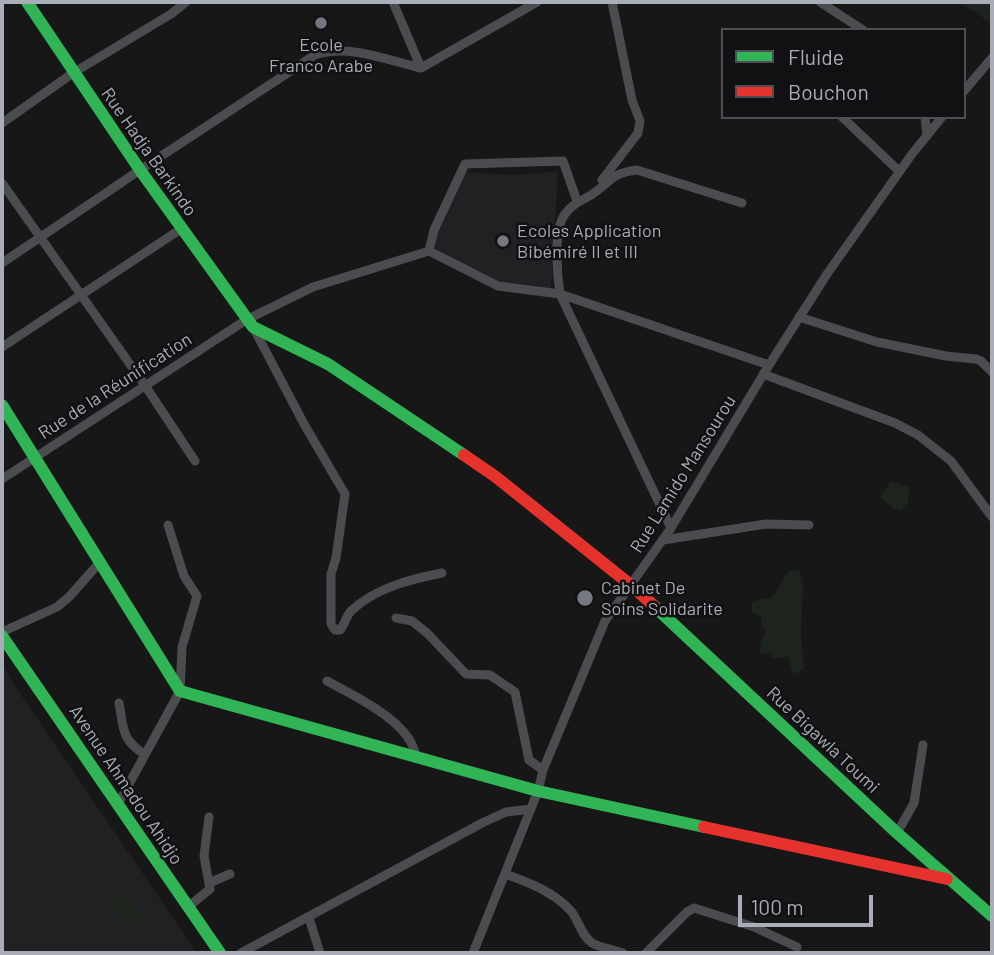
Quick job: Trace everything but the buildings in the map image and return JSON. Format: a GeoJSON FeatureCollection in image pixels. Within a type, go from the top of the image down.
{"type":"FeatureCollection","features":[{"type":"Feature","properties":{"kind":"street","name":"Rue Hadja Barkindo"},"geometry":{"type":"LineString","coordinates":[[27,2],[140,170],[249,324]]}},
{"type":"Feature","properties":{"kind":"street"},"geometry":{"type":"LineString","coordinates":[[2,124],[74,73],[171,14],[186,2]]}},
{"type":"Feature","properties":{"kind":"street"},"geometry":{"type":"LineString","coordinates":[[393,2],[421,68]]}},
{"type":"Feature","properties":{"kind":"street"},"geometry":{"type":"LineString","coordinates":[[2,263],[322,53],[353,52],[421,68],[537,2]]}},
{"type":"Feature","properties":{"kind":"street"},"geometry":{"type":"LineString","coordinates":[[591,195],[638,133],[640,121],[632,100],[612,2]]}},
{"type":"Feature","properties":{"kind":"street"},"geometry":{"type":"LineString","coordinates":[[820,2],[860,28]]}},
{"type":"Feature","properties":{"kind":"street"},"geometry":{"type":"LineString","coordinates":[[966,89],[992,58]]}},
{"type":"Feature","properties":{"kind":"street"},"geometry":{"type":"LineString","coordinates":[[844,119],[899,171]]}},
{"type":"Feature","properties":{"kind":"street"},"geometry":{"type":"LineString","coordinates":[[925,119],[927,136]]}},
{"type":"Feature","properties":{"kind":"street","name":"Rue Lamido Mansourou"},"geometry":{"type":"LineString","coordinates":[[473,953],[538,791],[543,770],[605,621],[671,528],[799,317],[899,171],[940,119]]}},
{"type":"Feature","properties":{"kind":"street"},"geometry":{"type":"LineString","coordinates":[[578,201],[563,161],[465,164],[434,230],[429,251],[498,286],[559,294],[769,365]]}},
{"type":"Feature","properties":{"kind":"street"},"geometry":{"type":"LineString","coordinates":[[671,528],[559,294],[556,271],[560,230],[563,217],[578,201],[591,195],[621,172],[637,170],[742,204]]}},
{"type":"Feature","properties":{"kind":"street"},"geometry":{"type":"LineString","coordinates":[[2,183],[195,461]]}},
{"type":"Feature","properties":{"kind":"street"},"geometry":{"type":"LineString","coordinates":[[2,347],[181,229]]}},
{"type":"Feature","properties":{"kind":"street","name":"Rue de la Réunification"},"geometry":{"type":"LineString","coordinates":[[2,479],[144,384],[313,287],[429,251]]}},
{"type":"Feature","properties":{"kind":"street"},"geometry":{"type":"LineString","coordinates":[[799,317],[877,342],[946,356],[976,359],[992,372]]}},
{"type":"Feature","properties":{"kind":"street"},"geometry":{"type":"LineString","coordinates":[[249,324],[345,494],[337,558],[331,574],[331,624],[335,630],[340,630],[346,624],[349,613],[375,594],[395,585],[442,573]]}},
{"type":"Feature","properties":{"kind":"street","name":"Rue Bigawla Toumi"},"geometry":{"type":"LineString","coordinates":[[249,324],[328,364],[496,477],[632,586],[897,833],[992,916]]}},
{"type":"Feature","properties":{"kind":"street"},"geometry":{"type":"LineString","coordinates":[[763,374],[895,423],[918,435],[951,461],[992,517]]}},
{"type":"Feature","properties":{"kind":"street"},"geometry":{"type":"LineString","coordinates":[[2,405],[180,691],[538,791],[948,879]]}},
{"type":"Feature","properties":{"kind":"street"},"geometry":{"type":"LineString","coordinates":[[663,540],[775,523],[809,525]]}},
{"type":"Feature","properties":{"kind":"street"},"geometry":{"type":"LineString","coordinates":[[118,804],[180,691],[182,647],[197,596],[184,576],[168,525]]}},
{"type":"Feature","properties":{"kind":"street"},"geometry":{"type":"LineString","coordinates":[[2,634],[57,607],[100,562]]}},
{"type":"Feature","properties":{"kind":"street"},"geometry":{"type":"LineString","coordinates":[[396,618],[412,621],[427,633],[466,674],[490,675],[515,692],[528,760],[543,770]]}},
{"type":"Feature","properties":{"kind":"street","name":"Avenue Ahmadou Ahidjo"},"geometry":{"type":"LineString","coordinates":[[2,634],[220,953]]}},
{"type":"Feature","properties":{"kind":"street"},"geometry":{"type":"LineString","coordinates":[[327,681],[391,718],[407,739],[416,758]]}},
{"type":"Feature","properties":{"kind":"street"},"geometry":{"type":"LineString","coordinates":[[120,704],[127,740],[144,754]]}},
{"type":"Feature","properties":{"kind":"street"},"geometry":{"type":"LineString","coordinates":[[897,833],[914,803],[923,745]]}},
{"type":"Feature","properties":{"kind":"street"},"geometry":{"type":"LineString","coordinates":[[241,953],[484,822],[506,812],[531,809]]}},
{"type":"Feature","properties":{"kind":"street"},"geometry":{"type":"LineString","coordinates":[[188,907],[210,889],[204,856],[209,817]]}},
{"type":"Feature","properties":{"kind":"street"},"geometry":{"type":"LineString","coordinates":[[209,883],[230,874]]}},
{"type":"Feature","properties":{"kind":"street"},"geometry":{"type":"LineString","coordinates":[[505,874],[544,890],[560,901],[572,912],[585,936],[593,944],[623,953]]}},
{"type":"Feature","properties":{"kind":"street"},"geometry":{"type":"LineString","coordinates":[[646,953],[694,908],[754,928],[797,947]]}},
{"type":"Feature","properties":{"kind":"street"},"geometry":{"type":"LineString","coordinates":[[309,918],[320,953]]}},
{"type":"Feature","properties":{"kind":"shaded area"},"geometry":{"type":"Polygon","coordinates":[[[960,2],[992,2],[992,24],[988,21],[960,2]]]}},
{"type":"Feature","properties":{"kind":"shaded area"},"geometry":{"type":"Polygon","coordinates":[[[558,171],[551,290],[500,283],[443,257],[431,239],[460,172],[516,175],[558,171]]]}},
{"type":"Feature","properties":{"kind":"shaded area"},"geometry":{"type":"Polygon","coordinates":[[[891,481],[910,487],[908,503],[901,510],[894,509],[880,497],[891,481]]]}},
{"type":"Feature","properties":{"kind":"shaded area"},"geometry":{"type":"Polygon","coordinates":[[[791,570],[800,572],[803,582],[801,634],[804,669],[793,674],[788,657],[773,659],[770,654],[759,653],[766,632],[761,624],[762,617],[751,612],[752,602],[773,596],[791,570]]]}},
{"type":"Feature","properties":{"kind":"shaded area"},"geometry":{"type":"Polygon","coordinates":[[[2,664],[11,680],[197,953],[2,953],[2,664]]]}},
{"type":"Feature","properties":{"kind":"shaded area"},"geometry":{"type":"Polygon","coordinates":[[[126,889],[143,916],[126,927],[109,900],[126,889]]]}},
{"type":"Feature","properties":{"kind":"traffic: fast"},"geometry":{"type":"LineString","coordinates":[[27,2],[140,170],[253,327],[328,364],[464,455]]}},
{"type":"Feature","properties":{"kind":"traffic: fast"},"geometry":{"type":"LineString","coordinates":[[2,405],[180,691],[538,791],[704,827]]}},
{"type":"Feature","properties":{"kind":"traffic: fast"},"geometry":{"type":"LineString","coordinates":[[654,606],[897,833],[992,916]]}},
{"type":"Feature","properties":{"kind":"traffic: fast"},"geometry":{"type":"LineString","coordinates":[[2,636],[220,953]]}},
{"type":"Feature","properties":{"kind":"traffic: jam"},"geometry":{"type":"LineString","coordinates":[[464,455],[496,477],[654,606]]}},
{"type":"Feature","properties":{"kind":"traffic: jam"},"geometry":{"type":"LineString","coordinates":[[704,827],[947,879]]}},
{"type":"Feature","properties":{"kind":"place","name":"Ecole Franco Arabe"},"geometry":{"type":"Point","coordinates":[321,23]}},
{"type":"Feature","properties":{"kind":"place","name":"Ecoles Application Bibémiré II et III"},"geometry":{"type":"Point","coordinates":[503,241]}},
{"type":"Feature","properties":{"kind":"place","name":"Cabinet De Soins Solidarite"},"geometry":{"type":"Point","coordinates":[585,598]}}]}
